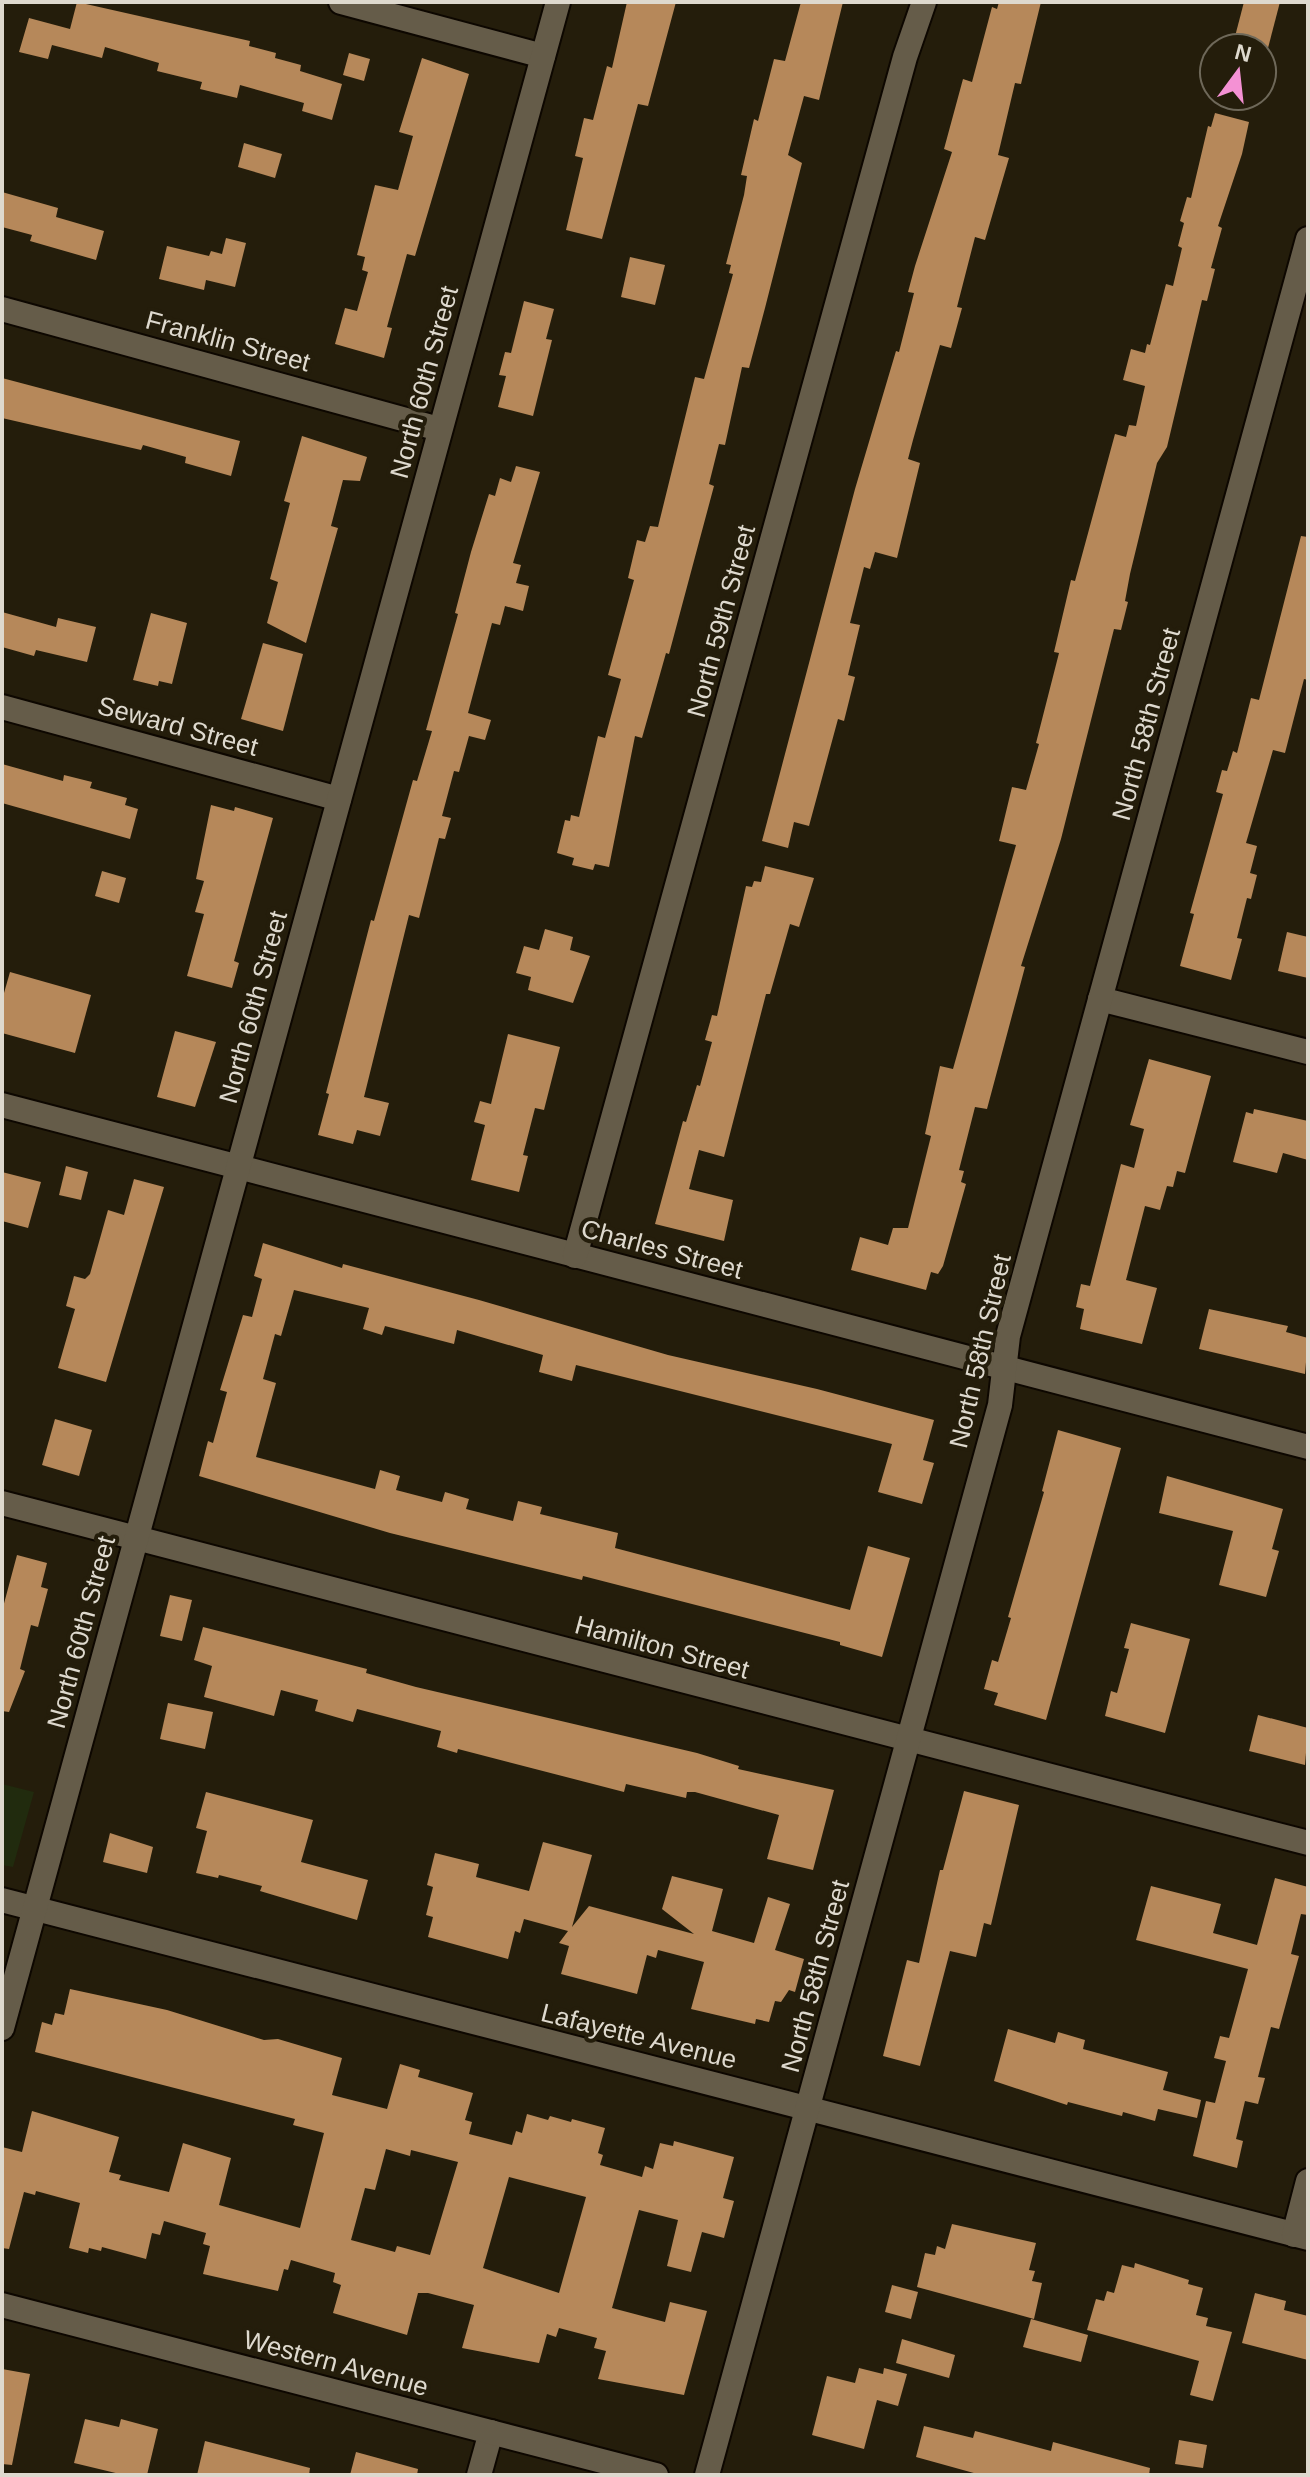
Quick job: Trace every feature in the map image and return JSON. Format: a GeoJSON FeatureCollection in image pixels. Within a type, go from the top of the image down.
{"type":"FeatureCollection","features":[{"type":"Feature","properties":{"kind":"street"},"geometry":{"type":"LineString","coordinates":[[341,2],[543,56]]}},
{"type":"Feature","properties":{"kind":"street","name":"North 60th Street"},"geometry":{"type":"LineString","coordinates":[[2,2028],[558,2]]}},
{"type":"Feature","properties":{"kind":"street","name":"North 59th Street"},"geometry":{"type":"LineString","coordinates":[[575,1256],[905,57],[924,2]]}},
{"type":"Feature","properties":{"kind":"street","name":"North 58th Street"},"geometry":{"type":"LineString","coordinates":[[707,2475],[1000,1405],[1008,1336],[1308,239]]}},
{"type":"Feature","properties":{"kind":"street","name":"Franklin Street"},"geometry":{"type":"LineString","coordinates":[[2,309],[439,429]]}},
{"type":"Feature","properties":{"kind":"street","name":"Seward Street"},"geometry":{"type":"LineString","coordinates":[[2,707],[339,799]]}},
{"type":"Feature","properties":{"kind":"street"},"geometry":{"type":"LineString","coordinates":[[1100,999],[1308,1052]]}},
{"type":"Feature","properties":{"kind":"street","name":"Charles Street"},"geometry":{"type":"LineString","coordinates":[[2,1105],[1308,1447]]}},
{"type":"Feature","properties":{"kind":"street","name":"Hamilton Street"},"geometry":{"type":"LineString","coordinates":[[2,1503],[1308,1843]]}},
{"type":"Feature","properties":{"kind":"street","name":"Lafayette Avenue"},"geometry":{"type":"LineString","coordinates":[[2,1900],[1301,2236]]}},
{"type":"Feature","properties":{"kind":"street"},"geometry":{"type":"LineString","coordinates":[[1301,2236],[1308,2181]]}},
{"type":"Feature","properties":{"kind":"street","name":"Western Avenue"},"geometry":{"type":"LineString","coordinates":[[2,2305],[656,2475]]}},
{"type":"Feature","properties":{"kind":"street"},"geometry":{"type":"LineString","coordinates":[[479,2475],[491,2432]]}},
{"type":"Feature","properties":{"kind":"green space"},"geometry":{"type":"Polygon","coordinates":[[[2,1784],[34,1792],[13,1867],[2,1865],[2,1784]]]}},
{"type":"Feature","properties":{"kind":"building"},"geometry":{"type":"Polygon","coordinates":[[[77,2],[250,41],[249,46],[276,53],[275,58],[301,65],[300,71],[342,84],[332,120],[302,111],[304,103],[240,85],[237,98],[200,89],[202,82],[157,71],[159,63],[105,47],[102,58],[52,45],[48,59],[19,52],[29,18],[70,29],[77,2]]]}},
{"type":"Feature","properties":{"kind":"building"},"geometry":{"type":"Polygon","coordinates":[[[627,2],[676,2],[648,106],[638,104],[602,239],[566,230],[583,158],[575,156],[584,118],[593,120],[607,66],[612,68],[627,2]]]}},
{"type":"Feature","properties":{"kind":"building"},"geometry":{"type":"Polygon","coordinates":[[[801,2],[843,2],[819,100],[804,96],[788,155],[802,163],[765,308],[749,368],[742,367],[725,445],[719,444],[709,484],[714,486],[669,654],[666,653],[642,738],[635,736],[609,867],[595,864],[593,870],[572,865],[574,858],[557,853],[565,820],[570,821],[571,815],[579,817],[598,736],[605,738],[621,679],[608,675],[634,580],[628,578],[637,540],[645,542],[650,526],[658,527],[695,377],[704,379],[733,274],[729,273],[731,265],[726,264],[744,195],[747,176],[741,175],[754,119],[758,121],[774,59],[785,61],[801,2]]]}},
{"type":"Feature","properties":{"kind":"building"},"geometry":{"type":"Polygon","coordinates":[[[999,2],[1041,2],[1021,84],[1015,83],[998,155],[1009,158],[985,240],[975,237],[957,307],[962,308],[951,348],[940,345],[913,440],[908,459],[920,463],[897,558],[875,552],[870,569],[864,567],[850,623],[860,625],[848,675],[855,677],[844,721],[838,719],[809,826],[794,822],[788,848],[762,841],[855,489],[896,351],[899,352],[914,293],[908,292],[915,266],[952,152],[944,149],[963,79],[972,82],[992,7],[997,9],[999,2]]]}},
{"type":"Feature","properties":{"kind":"building"},"geometry":{"type":"Polygon","coordinates":[[[1244,2],[1280,2],[1272,32],[1236,32],[1244,2]]]}},
{"type":"Feature","properties":{"kind":"building"},"geometry":{"type":"Polygon","coordinates":[[[349,53],[370,59],[364,81],[343,75],[349,53]]]}},
{"type":"Feature","properties":{"kind":"building"},"geometry":{"type":"Polygon","coordinates":[[[422,58],[469,74],[415,256],[407,254],[387,327],[392,328],[384,358],[335,344],[345,308],[357,311],[368,272],[362,270],[365,257],[357,255],[375,185],[398,190],[413,136],[399,132],[422,58]]]}},
{"type":"Feature","properties":{"kind":"building"},"geometry":{"type":"Polygon","coordinates":[[[1215,113],[1249,122],[1242,154],[1218,226],[1222,228],[1211,268],[1215,269],[1207,301],[1202,300],[1167,447],[1157,463],[1130,574],[1125,601],[1128,602],[1121,630],[1114,629],[1061,839],[1021,966],[1025,967],[987,1109],[975,1107],[959,1170],[964,1171],[961,1182],[966,1184],[943,1266],[938,1274],[931,1272],[926,1290],[851,1270],[860,1237],[888,1245],[893,1228],[908,1228],[931,1136],[925,1134],[940,1066],[953,1069],[1016,845],[999,841],[1012,787],[1026,790],[1059,653],[1054,652],[1071,580],[1075,581],[1115,434],[1126,437],[1129,425],[1136,426],[1145,386],[1123,380],[1131,349],[1145,353],[1147,344],[1150,345],[1166,284],[1173,286],[1182,248],[1178,246],[1184,223],[1180,221],[1187,197],[1191,198],[1208,126],[1211,127],[1215,113]]]}},
{"type":"Feature","properties":{"kind":"building"},"geometry":{"type":"Polygon","coordinates":[[[244,143],[282,154],[275,178],[238,167],[244,143]]]}},
{"type":"Feature","properties":{"kind":"building"},"geometry":{"type":"Polygon","coordinates":[[[2,192],[58,208],[56,217],[104,231],[96,260],[30,241],[32,235],[2,227],[2,192]]]}},
{"type":"Feature","properties":{"kind":"building"},"geometry":{"type":"Polygon","coordinates":[[[226,238],[246,243],[235,287],[206,280],[204,290],[159,279],[167,246],[209,256],[211,251],[222,254],[226,238]]]}},
{"type":"Feature","properties":{"kind":"building"},"geometry":{"type":"Polygon","coordinates":[[[630,257],[665,265],[655,305],[621,297],[630,257]]]}},
{"type":"Feature","properties":{"kind":"building"},"geometry":{"type":"Polygon","coordinates":[[[524,301],[554,309],[546,339],[552,340],[533,416],[498,407],[506,376],[499,375],[505,352],[511,353],[524,301]]]}},
{"type":"Feature","properties":{"kind":"building"},"geometry":{"type":"Polygon","coordinates":[[[2,378],[240,441],[231,476],[185,463],[186,457],[143,445],[141,450],[2,418],[2,378]]]}},
{"type":"Feature","properties":{"kind":"building"},"geometry":{"type":"Polygon","coordinates":[[[302,436],[367,457],[360,481],[343,480],[331,526],[338,528],[306,643],[267,623],[278,582],[270,579],[290,503],[284,501],[302,436]]]}},
{"type":"Feature","properties":{"kind":"building"},"geometry":{"type":"Polygon","coordinates":[[[516,466],[540,472],[513,563],[521,565],[516,583],[529,586],[523,611],[505,606],[500,625],[492,623],[468,713],[491,720],[485,740],[469,736],[459,772],[454,771],[442,816],[451,818],[445,839],[439,838],[419,918],[409,915],[364,1097],[389,1103],[380,1136],[357,1130],[353,1144],[318,1135],[371,920],[374,921],[413,780],[417,781],[432,731],[426,730],[458,614],[455,613],[471,552],[489,494],[495,496],[500,478],[511,482],[516,466]]]}},
{"type":"Feature","properties":{"kind":"building"},"geometry":{"type":"Polygon","coordinates":[[[1301,536],[1308,537],[1308,680],[1304,679],[1285,753],[1273,750],[1246,843],[1257,846],[1250,873],[1257,875],[1251,899],[1247,898],[1237,938],[1242,939],[1231,980],[1180,966],[1194,914],[1190,913],[1223,794],[1216,792],[1222,770],[1227,771],[1233,751],[1237,753],[1251,698],[1259,700],[1301,536]]]}},
{"type":"Feature","properties":{"kind":"building"},"geometry":{"type":"Polygon","coordinates":[[[2,612],[56,627],[58,618],[96,627],[87,662],[36,650],[34,656],[2,647],[2,612]]]}},
{"type":"Feature","properties":{"kind":"building"},"geometry":{"type":"Polygon","coordinates":[[[151,613],[187,623],[172,684],[159,681],[158,686],[133,680],[151,613]]]}},
{"type":"Feature","properties":{"kind":"building"},"geometry":{"type":"Polygon","coordinates":[[[263,643],[303,654],[283,731],[241,719],[263,643]]]}},
{"type":"Feature","properties":{"kind":"building"},"geometry":{"type":"Polygon","coordinates":[[[2,764],[63,781],[64,775],[92,782],[90,788],[127,798],[125,805],[138,809],[130,839],[2,803],[2,764]]]}},
{"type":"Feature","properties":{"kind":"building"},"geometry":{"type":"Polygon","coordinates":[[[211,805],[234,811],[235,807],[273,818],[234,961],[239,963],[232,988],[187,976],[204,914],[195,912],[204,881],[196,879],[211,805]]]}},
{"type":"Feature","properties":{"kind":"building"},"geometry":{"type":"Polygon","coordinates":[[[765,866],[814,878],[799,927],[790,924],[770,994],[766,994],[724,1157],[699,1150],[689,1189],[733,1200],[724,1241],[655,1224],[683,1121],[686,1122],[697,1085],[700,1086],[712,1042],[705,1040],[712,1015],[717,1016],[746,886],[752,887],[754,881],[761,882],[765,866]]]}},
{"type":"Feature","properties":{"kind":"building"},"geometry":{"type":"Polygon","coordinates":[[[102,871],[126,878],[119,903],[95,896],[102,871]]]}},
{"type":"Feature","properties":{"kind":"building"},"geometry":{"type":"Polygon","coordinates":[[[545,929],[573,937],[570,950],[590,956],[573,1003],[528,990],[531,977],[516,973],[524,946],[539,950],[545,929]]]}},
{"type":"Feature","properties":{"kind":"building"},"geometry":{"type":"Polygon","coordinates":[[[1287,932],[1308,937],[1308,978],[1278,971],[1287,932]]]}},
{"type":"Feature","properties":{"kind":"building"},"geometry":{"type":"Polygon","coordinates":[[[10,972],[91,995],[75,1053],[2,1033],[2,1000],[10,972]]]}},
{"type":"Feature","properties":{"kind":"building"},"geometry":{"type":"Polygon","coordinates":[[[175,1031],[216,1042],[195,1107],[157,1097],[175,1031]]]}},
{"type":"Feature","properties":{"kind":"building"},"geometry":{"type":"Polygon","coordinates":[[[508,1034],[560,1047],[544,1110],[535,1108],[523,1155],[528,1156],[519,1192],[471,1180],[485,1125],[474,1122],[480,1101],[491,1104],[508,1034]]]}},
{"type":"Feature","properties":{"kind":"building"},"geometry":{"type":"Polygon","coordinates":[[[1149,1059],[1211,1076],[1185,1173],[1177,1171],[1173,1187],[1167,1186],[1160,1210],[1145,1206],[1126,1280],[1157,1288],[1142,1344],[1080,1329],[1084,1309],[1076,1307],[1081,1284],[1090,1286],[1121,1164],[1134,1168],[1144,1129],[1130,1125],[1149,1059]]]}},
{"type":"Feature","properties":{"kind":"building"},"geometry":{"type":"Polygon","coordinates":[[[1254,1109],[1308,1121],[1308,1160],[1283,1153],[1277,1173],[1233,1162],[1246,1112],[1253,1114],[1254,1109]]]}},
{"type":"Feature","properties":{"kind":"building"},"geometry":{"type":"Polygon","coordinates":[[[66,1166],[88,1172],[81,1200],[59,1195],[66,1166]]]}},
{"type":"Feature","properties":{"kind":"building"},"geometry":{"type":"Polygon","coordinates":[[[2,1172],[41,1182],[28,1228],[2,1221],[2,1172]]]}},
{"type":"Feature","properties":{"kind":"building"},"geometry":{"type":"Polygon","coordinates":[[[134,1179],[164,1187],[106,1382],[58,1368],[75,1309],[66,1306],[74,1276],[85,1279],[90,1274],[108,1210],[124,1215],[134,1179]]]}},
{"type":"Feature","properties":{"kind":"building"},"geometry":{"type":"Polygon","coordinates":[[[263,1243],[342,1268],[343,1264],[479,1300],[668,1355],[934,1420],[923,1460],[934,1463],[922,1504],[878,1492],[892,1444],[576,1365],[572,1381],[539,1372],[543,1355],[457,1330],[454,1344],[385,1326],[382,1335],[363,1329],[369,1308],[294,1290],[281,1336],[275,1334],[263,1379],[276,1383],[256,1457],[375,1489],[380,1470],[400,1476],[396,1490],[442,1502],[445,1492],[469,1499],[466,1509],[513,1521],[518,1501],[542,1507],[540,1514],[618,1533],[615,1548],[850,1610],[868,1546],[910,1558],[882,1657],[840,1645],[840,1642],[583,1576],[582,1580],[390,1533],[199,1476],[208,1441],[213,1443],[227,1392],[220,1390],[243,1315],[252,1317],[262,1279],[254,1276],[263,1243]]]}},
{"type":"Feature","properties":{"kind":"building"},"geometry":{"type":"Polygon","coordinates":[[[1209,1309],[1288,1326],[1286,1332],[1308,1338],[1305,1374],[1199,1349],[1209,1309]]]}},
{"type":"Feature","properties":{"kind":"building"},"geometry":{"type":"Polygon","coordinates":[[[55,1419],[92,1430],[79,1476],[42,1465],[55,1419]]]}},
{"type":"Feature","properties":{"kind":"building"},"geometry":{"type":"Polygon","coordinates":[[[1058,1430],[1121,1448],[1046,1720],[994,1705],[998,1693],[984,1689],[992,1660],[998,1662],[1011,1618],[1008,1617],[1044,1492],[1058,1430]]]}},
{"type":"Feature","properties":{"kind":"building"},"geometry":{"type":"Polygon","coordinates":[[[1167,1476],[1283,1509],[1272,1549],[1279,1551],[1266,1597],[1219,1585],[1233,1531],[1159,1513],[1167,1476]]]}},
{"type":"Feature","properties":{"kind":"building"},"geometry":{"type":"Polygon","coordinates":[[[17,1555],[47,1563],[41,1587],[48,1589],[38,1627],[31,1625],[20,1669],[25,1671],[9,1712],[2,1711],[2,1611],[17,1555]]]}},
{"type":"Feature","properties":{"kind":"building"},"geometry":{"type":"Polygon","coordinates":[[[170,1595],[192,1600],[182,1641],[160,1636],[170,1595]]]}},
{"type":"Feature","properties":{"kind":"building"},"geometry":{"type":"Polygon","coordinates":[[[1131,1623],[1190,1639],[1165,1733],[1105,1716],[1111,1691],[1117,1693],[1129,1649],[1124,1648],[1131,1623]]]}},
{"type":"Feature","properties":{"kind":"building"},"geometry":{"type":"Polygon","coordinates":[[[203,1627],[367,1669],[366,1673],[416,1687],[697,1753],[739,1766],[738,1769],[834,1790],[813,1870],[767,1859],[779,1815],[695,1792],[687,1792],[686,1798],[626,1784],[624,1792],[458,1749],[457,1753],[437,1747],[441,1731],[357,1709],[353,1722],[315,1711],[318,1700],[281,1690],[274,1716],[204,1697],[212,1666],[194,1660],[203,1627]]]}},
{"type":"Feature","properties":{"kind":"building"},"geometry":{"type":"Polygon","coordinates":[[[168,1703],[213,1712],[205,1749],[160,1739],[168,1703]]]}},
{"type":"Feature","properties":{"kind":"building"},"geometry":{"type":"Polygon","coordinates":[[[1258,1715],[1308,1728],[1305,1765],[1249,1751],[1258,1715]]]}},
{"type":"Feature","properties":{"kind":"building"},"geometry":{"type":"Polygon","coordinates":[[[964,1791],[1019,1805],[991,1925],[984,1923],[976,1957],[950,1951],[920,2066],[883,2056],[907,1960],[919,1963],[940,1870],[943,1870],[964,1791]]]}},
{"type":"Feature","properties":{"kind":"building"},"geometry":{"type":"Polygon","coordinates":[[[206,1792],[313,1820],[301,1862],[368,1880],[357,1920],[260,1891],[262,1886],[219,1875],[218,1878],[196,1873],[207,1831],[196,1828],[206,1792]]]}},
{"type":"Feature","properties":{"kind":"building"},"geometry":{"type":"Polygon","coordinates":[[[110,1833],[153,1847],[147,1873],[103,1862],[110,1833]]]}},
{"type":"Feature","properties":{"kind":"building"},"geometry":{"type":"Polygon","coordinates":[[[543,1842],[592,1855],[572,1927],[589,1906],[694,1934],[662,1909],[672,1876],[723,1889],[712,1931],[754,1943],[768,1897],[790,1904],[775,1950],[804,1959],[795,1992],[789,1990],[781,2002],[775,2001],[769,2022],[756,2019],[755,2024],[691,2009],[704,1962],[658,1950],[656,1958],[647,1955],[637,1994],[561,1974],[569,1946],[559,1943],[568,1931],[524,1919],[520,1933],[515,1931],[508,1959],[428,1937],[433,1917],[426,1915],[433,1887],[427,1885],[435,1853],[479,1864],[476,1877],[529,1891],[543,1842]]]}},
{"type":"Feature","properties":{"kind":"building"},"geometry":{"type":"Polygon","coordinates":[[[1275,1878],[1308,1887],[1308,1915],[1301,1914],[1291,1954],[1299,1956],[1279,2029],[1271,2027],[1258,2077],[1265,2078],[1258,2104],[1245,2101],[1236,2139],[1243,2141],[1237,2168],[1193,2156],[1206,2101],[1215,2103],[1226,2061],[1214,2058],[1220,2036],[1229,2038],[1248,1969],[1136,1940],[1151,1886],[1221,1904],[1213,1933],[1257,1945],[1275,1878]]]}},
{"type":"Feature","properties":{"kind":"building"},"geometry":{"type":"Polygon","coordinates":[[[70,1989],[167,2010],[264,2040],[278,2039],[342,2058],[332,2095],[387,2109],[400,2064],[420,2070],[418,2077],[473,2093],[465,2120],[472,2122],[469,2134],[512,2145],[516,2131],[522,2133],[527,2114],[548,2120],[550,2116],[571,2122],[572,2119],[605,2128],[598,2153],[603,2155],[600,2165],[642,2177],[645,2166],[653,2169],[660,2143],[673,2146],[674,2141],[734,2157],[723,2198],[734,2201],[724,2238],[702,2232],[691,2272],[667,2266],[678,2220],[639,2210],[612,2308],[665,2322],[670,2302],[707,2311],[684,2395],[598,2379],[606,2351],[594,2348],[597,2338],[559,2328],[556,2337],[547,2334],[539,2363],[462,2348],[474,2305],[428,2293],[418,2293],[407,2335],[333,2313],[341,2285],[333,2282],[335,2273],[291,2260],[288,2270],[284,2269],[278,2291],[203,2274],[210,2246],[203,2244],[206,2233],[164,2221],[160,2235],[152,2233],[146,2259],[102,2247],[101,2251],[89,2248],[88,2253],[69,2248],[80,2203],[36,2191],[35,2195],[24,2192],[9,2249],[2,2248],[2,2147],[22,2152],[32,2111],[119,2137],[109,2172],[121,2175],[119,2180],[169,2192],[183,2143],[231,2158],[219,2205],[300,2228],[324,2133],[293,2125],[295,2119],[35,2052],[42,2022],[52,2025],[55,2013],[64,2015],[70,1989]],[[386,2149],[375,2190],[365,2188],[351,2240],[395,2252],[397,2246],[430,2255],[458,2162],[411,2150],[410,2156],[386,2149]],[[509,2177],[483,2268],[559,2293],[586,2197],[509,2177]]]}},
{"type":"Feature","properties":{"kind":"building"},"geometry":{"type":"Polygon","coordinates":[[[1008,2029],[1055,2043],[1058,2032],[1085,2040],[1083,2049],[1168,2072],[1163,2090],[1201,2100],[1197,2118],[1158,2109],[1155,2121],[1123,2112],[1122,2116],[1068,2102],[1067,2105],[994,2081],[1008,2029]]]}},
{"type":"Feature","properties":{"kind":"building"},"geometry":{"type":"Polygon","coordinates":[[[952,2224],[1036,2243],[1029,2270],[1035,2271],[1032,2281],[1042,2283],[1034,2319],[917,2287],[925,2253],[935,2255],[937,2246],[945,2249],[952,2224]]]}},
{"type":"Feature","properties":{"kind":"building"},"geometry":{"type":"Polygon","coordinates":[[[1135,2263],[1189,2280],[1188,2284],[1203,2288],[1196,2315],[1208,2318],[1206,2326],[1232,2332],[1213,2401],[1190,2395],[1199,2361],[1087,2330],[1096,2299],[1104,2301],[1107,2291],[1114,2293],[1122,2265],[1134,2268],[1135,2263]]]}},
{"type":"Feature","properties":{"kind":"building"},"geometry":{"type":"Polygon","coordinates":[[[892,2285],[918,2292],[911,2319],[885,2312],[892,2285]]]}},
{"type":"Feature","properties":{"kind":"building"},"geometry":{"type":"Polygon","coordinates":[[[1255,2293],[1286,2301],[1284,2310],[1308,2316],[1308,2360],[1242,2343],[1255,2293]]]}},
{"type":"Feature","properties":{"kind":"building"},"geometry":{"type":"Polygon","coordinates":[[[1031,2319],[1088,2335],[1081,2362],[1023,2347],[1031,2319]]]}},
{"type":"Feature","properties":{"kind":"building"},"geometry":{"type":"Polygon","coordinates":[[[902,2339],[955,2355],[949,2378],[896,2363],[902,2339]]]}},
{"type":"Feature","properties":{"kind":"building"},"geometry":{"type":"Polygon","coordinates":[[[859,2368],[883,2374],[884,2368],[907,2374],[898,2406],[877,2400],[864,2449],[812,2435],[827,2376],[855,2383],[859,2368]]]}},
{"type":"Feature","properties":{"kind":"building"},"geometry":{"type":"Polygon","coordinates":[[[2,2369],[30,2374],[12,2465],[2,2464],[2,2369]]]}},
{"type":"Feature","properties":{"kind":"building"},"geometry":{"type":"Polygon","coordinates":[[[85,2419],[119,2427],[121,2419],[158,2429],[147,2475],[124,2475],[74,2463],[85,2419]]]}},
{"type":"Feature","properties":{"kind":"building"},"geometry":{"type":"Polygon","coordinates":[[[924,2426],[973,2438],[975,2431],[1051,2451],[1053,2442],[1150,2468],[1149,2475],[981,2475],[916,2457],[924,2426]]]}},
{"type":"Feature","properties":{"kind":"building"},"geometry":{"type":"Polygon","coordinates":[[[1179,2440],[1207,2445],[1203,2468],[1175,2464],[1179,2440]]]}},
{"type":"Feature","properties":{"kind":"building"},"geometry":{"type":"Polygon","coordinates":[[[205,2441],[310,2468],[309,2475],[197,2475],[205,2441]]]}},
{"type":"Feature","properties":{"kind":"building"},"geometry":{"type":"Polygon","coordinates":[[[356,2452],[418,2469],[417,2475],[350,2475],[356,2452]]]}}]}
